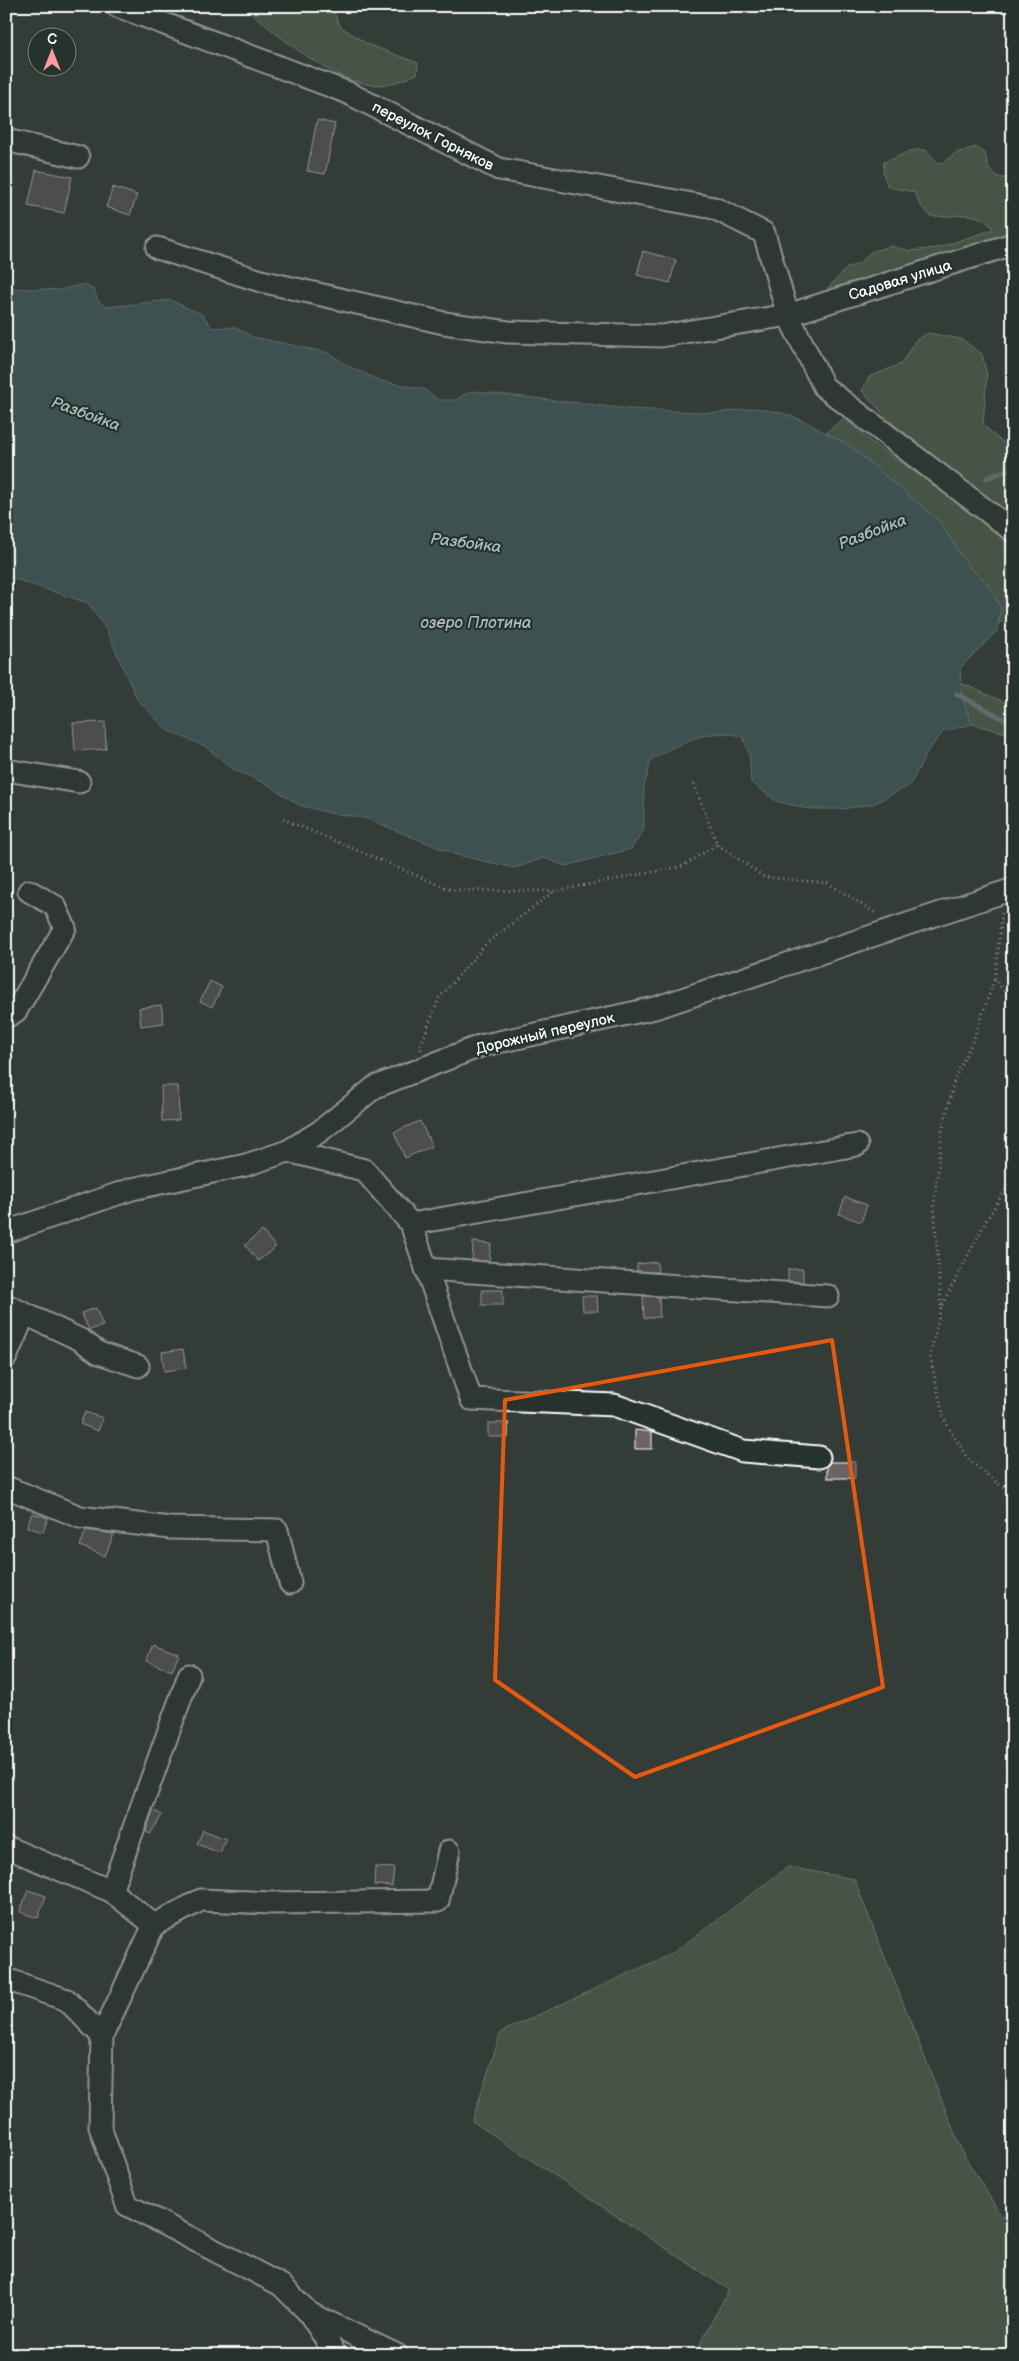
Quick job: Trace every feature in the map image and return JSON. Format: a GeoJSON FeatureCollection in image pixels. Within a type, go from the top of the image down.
{"type":"FeatureCollection","features":[{"type":"Feature","properties":{"kind":"street","name":"переулок Горняков"},"geometry":{"type":"LineString","coordinates":[[117,6],[346,92],[499,169],[714,208],[764,233],[788,315],[824,386],[1013,531]]}},
{"type":"Feature","properties":{"kind":"street"},"geometry":{"type":"LineString","coordinates":[[6,140],[78,157]]}},
{"type":"Feature","properties":{"kind":"street","name":"Садовая улица"},"geometry":{"type":"LineString","coordinates":[[157,248],[261,281],[444,323],[508,332],[661,336],[788,315],[1013,244]]}},
{"type":"Feature","properties":{"kind":"street"},"geometry":{"type":"LineString","coordinates":[[6,770],[79,782]]}},
{"type":"Feature","properties":{"kind":"street"},"geometry":{"type":"LineString","coordinates":[[6,1017],[16,1011],[65,928],[55,906],[29,891]]}},
{"type":"Feature","properties":{"kind":"street","name":"Дорожный переулок"},"geometry":{"type":"LineString","coordinates":[[6,1232],[132,1189],[246,1165],[288,1151],[319,1132],[376,1087],[480,1046],[655,1008],[1008,891]]}},
{"type":"Feature","properties":{"kind":"street"},"geometry":{"type":"LineString","coordinates":[[411,1224],[857,1145]]}},
{"type":"Feature","properties":{"kind":"street"},"geometry":{"type":"LineString","coordinates":[[288,1151],[364,1170],[411,1224],[471,1399],[614,1405],[743,1451],[819,1457]]}},
{"type":"Feature","properties":{"kind":"street"},"geometry":{"type":"LineString","coordinates":[[426,1269],[828,1296]]}},
{"type":"Feature","properties":{"kind":"street"},"geometry":{"type":"LineString","coordinates":[[6,1357],[15,1310],[81,1340],[99,1353],[138,1366]]}},
{"type":"Feature","properties":{"kind":"street"},"geometry":{"type":"LineString","coordinates":[[6,1487],[80,1517],[170,1528],[277,1530],[290,1584]]}},
{"type":"Feature","properties":{"kind":"street"},"geometry":{"type":"LineString","coordinates":[[111,1891],[189,1674]]}},
{"type":"Feature","properties":{"kind":"street"},"geometry":{"type":"LineString","coordinates":[[7,1849],[111,1891],[154,1925]]}},
{"type":"Feature","properties":{"kind":"street"},"geometry":{"type":"LineString","coordinates":[[336,2355],[309,2313],[281,2285],[127,2205],[100,2127],[102,2036],[154,1925],[201,1900],[271,1903],[438,1901],[449,1850]]}},
{"type":"Feature","properties":{"kind":"street"},"geometry":{"type":"LineString","coordinates":[[6,1979],[67,2000],[102,2036]]}},
{"type":"Feature","properties":{"kind":"street"},"geometry":{"type":"LineString","coordinates":[[309,2313],[397,2355]]}},
{"type":"Feature","properties":{"kind":"path"},"geometry":{"type":"LineString","coordinates":[[694,784],[717,844],[764,877],[828,883],[899,928]]}},
{"type":"Feature","properties":{"kind":"path"},"geometry":{"type":"LineString","coordinates":[[283,819],[451,890],[555,891],[683,866],[717,844]]}},
{"type":"Feature","properties":{"kind":"path"},"geometry":{"type":"LineString","coordinates":[[424,1068],[421,1044],[439,998],[487,943],[555,891]]}},
{"type":"Feature","properties":{"kind":"path"},"geometry":{"type":"LineString","coordinates":[[941,1307],[934,1204],[942,1132],[955,1078],[974,1038],[995,978],[1008,891]]}},
{"type":"Feature","properties":{"kind":"path"},"geometry":{"type":"LineString","coordinates":[[995,978],[1013,1005]]}},
{"type":"Feature","properties":{"kind":"path"},"geometry":{"type":"LineString","coordinates":[[1013,1177],[986,1221],[941,1307],[930,1356],[944,1419],[968,1459],[998,1484],[1013,1490]]}},
{"type":"Feature","properties":{"kind":"highlighted area"},"geometry":{"type":"Polygon","coordinates":[[[832,1340],[883,1687],[635,1777],[495,1680],[505,1400],[832,1340]]]}},
{"type":"Feature","properties":{"kind":"green space"},"geometry":{"type":"Polygon","coordinates":[[[243,6],[331,6],[340,26],[367,44],[418,63],[417,74],[381,85],[360,83],[342,76],[305,55],[243,6]]]}},
{"type":"Feature","properties":{"kind":"green space"},"geometry":{"type":"Polygon","coordinates":[[[976,147],[985,153],[989,170],[1000,178],[1013,177],[1013,234],[827,289],[847,268],[860,263],[871,252],[890,246],[910,251],[937,248],[994,229],[987,222],[972,216],[930,216],[921,206],[914,192],[888,187],[883,173],[884,162],[914,150],[926,150],[937,162],[943,163],[956,153],[976,147]]]}},
{"type":"Feature","properties":{"kind":"green space"},"geometry":{"type":"Polygon","coordinates":[[[928,333],[961,339],[982,354],[987,375],[983,424],[998,439],[1013,448],[1013,528],[1008,546],[1013,556],[1013,620],[998,623],[1001,608],[987,583],[970,568],[938,520],[850,446],[826,433],[844,418],[874,444],[919,475],[929,453],[890,421],[862,391],[869,377],[901,364],[915,341],[928,333]]]}},
{"type":"Feature","properties":{"kind":"green space"},"geometry":{"type":"Polygon","coordinates":[[[961,683],[1013,706],[1013,735],[972,724],[962,698],[961,683]]]}},
{"type":"Feature","properties":{"kind":"green space"},"geometry":{"type":"Polygon","coordinates":[[[788,1867],[854,1879],[963,2154],[1001,2215],[1013,2218],[1013,2355],[694,2355],[729,2290],[472,2121],[501,2032],[673,1953],[788,1867]]]}},
{"type":"Feature","properties":{"kind":"water","name":"озеро Плотина"},"geometry":{"type":"Polygon","coordinates":[[[84,284],[94,290],[98,301],[107,307],[170,300],[203,315],[212,328],[234,327],[253,337],[329,353],[350,367],[381,381],[424,389],[438,400],[456,400],[471,391],[630,409],[717,413],[754,408],[783,413],[806,422],[850,446],[938,520],[970,568],[987,583],[1001,608],[997,631],[960,668],[962,698],[972,724],[944,731],[929,749],[910,785],[873,804],[842,809],[808,809],[776,801],[751,782],[749,753],[743,737],[719,733],[695,738],[651,760],[644,787],[644,830],[631,849],[565,866],[544,858],[515,868],[457,855],[365,818],[330,813],[299,805],[268,785],[233,769],[206,747],[167,730],[137,699],[106,629],[88,603],[6,576],[6,288],[60,290],[84,284]]]}},
{"type":"Feature","properties":{"kind":"building"},"geometry":{"type":"Polygon","coordinates":[[[317,120],[335,124],[325,174],[307,171],[317,120]]]}},
{"type":"Feature","properties":{"kind":"building"},"geometry":{"type":"Polygon","coordinates":[[[36,170],[72,177],[64,213],[28,206],[36,170]]]}},
{"type":"Feature","properties":{"kind":"building"},"geometry":{"type":"Polygon","coordinates":[[[113,187],[137,195],[130,215],[106,207],[113,187]]]}},
{"type":"Feature","properties":{"kind":"building"},"geometry":{"type":"Polygon","coordinates":[[[643,251],[676,260],[670,283],[637,275],[643,251]]]}},
{"type":"Feature","properties":{"kind":"building"},"geometry":{"type":"Polygon","coordinates":[[[105,722],[106,749],[75,751],[73,723],[105,722]]]}},
{"type":"Feature","properties":{"kind":"building"},"geometry":{"type":"Polygon","coordinates":[[[210,981],[222,987],[212,1007],[200,1001],[210,981]]]}},
{"type":"Feature","properties":{"kind":"building"},"geometry":{"type":"Polygon","coordinates":[[[161,1005],[164,1023],[141,1026],[139,1008],[161,1005]]]}},
{"type":"Feature","properties":{"kind":"building"},"geometry":{"type":"Polygon","coordinates":[[[161,1086],[178,1086],[179,1120],[162,1121],[161,1086]]]}},
{"type":"Feature","properties":{"kind":"building"},"geometry":{"type":"Polygon","coordinates":[[[420,1121],[432,1146],[405,1158],[394,1132],[420,1121]]]}},
{"type":"Feature","properties":{"kind":"building"},"geometry":{"type":"Polygon","coordinates":[[[845,1197],[867,1205],[861,1222],[839,1214],[845,1197]]]}},
{"type":"Feature","properties":{"kind":"building"},"geometry":{"type":"Polygon","coordinates":[[[262,1231],[276,1247],[258,1261],[245,1245],[262,1231]]]}},
{"type":"Feature","properties":{"kind":"building"},"geometry":{"type":"Polygon","coordinates":[[[473,1242],[491,1244],[489,1261],[472,1260],[473,1242]]]}},
{"type":"Feature","properties":{"kind":"building"},"geometry":{"type":"Polygon","coordinates":[[[657,1262],[658,1272],[637,1271],[637,1264],[657,1262]]]}},
{"type":"Feature","properties":{"kind":"building"},"geometry":{"type":"Polygon","coordinates":[[[788,1269],[803,1269],[803,1282],[788,1281],[788,1269]]]}},
{"type":"Feature","properties":{"kind":"building"},"geometry":{"type":"Polygon","coordinates":[[[482,1290],[503,1290],[503,1305],[482,1305],[482,1290]]]}},
{"type":"Feature","properties":{"kind":"building"},"geometry":{"type":"Polygon","coordinates":[[[582,1296],[597,1296],[598,1311],[583,1311],[582,1296]]]}},
{"type":"Feature","properties":{"kind":"building"},"geometry":{"type":"Polygon","coordinates":[[[643,1296],[659,1297],[660,1317],[644,1318],[643,1296]]]}},
{"type":"Feature","properties":{"kind":"building"},"geometry":{"type":"Polygon","coordinates":[[[96,1308],[103,1326],[89,1330],[81,1313],[96,1308]]]}},
{"type":"Feature","properties":{"kind":"building"},"geometry":{"type":"Polygon","coordinates":[[[183,1349],[186,1368],[164,1371],[162,1352],[183,1349]]]}},
{"type":"Feature","properties":{"kind":"building"},"geometry":{"type":"Polygon","coordinates":[[[85,1412],[103,1418],[98,1431],[80,1424],[85,1412]]]}},
{"type":"Feature","properties":{"kind":"building"},"geometry":{"type":"Polygon","coordinates":[[[488,1423],[508,1423],[508,1437],[488,1437],[488,1423]]]}},
{"type":"Feature","properties":{"kind":"building"},"geometry":{"type":"Polygon","coordinates":[[[635,1430],[652,1432],[652,1449],[635,1449],[635,1430]]]}},
{"type":"Feature","properties":{"kind":"building"},"geometry":{"type":"Polygon","coordinates":[[[830,1462],[855,1462],[855,1478],[827,1478],[827,1466],[830,1462]]]}},
{"type":"Feature","properties":{"kind":"building"},"geometry":{"type":"Polygon","coordinates":[[[32,1513],[48,1518],[43,1532],[27,1527],[32,1513]]]}},
{"type":"Feature","properties":{"kind":"building"},"geometry":{"type":"Polygon","coordinates":[[[86,1530],[114,1534],[105,1556],[80,1546],[86,1530]]]}},
{"type":"Feature","properties":{"kind":"building"},"geometry":{"type":"Polygon","coordinates":[[[153,1644],[179,1654],[172,1671],[146,1661],[153,1644]]]}},
{"type":"Feature","properties":{"kind":"building"},"geometry":{"type":"Polygon","coordinates":[[[153,1810],[162,1815],[150,1834],[146,1832],[153,1810]]]}},
{"type":"Feature","properties":{"kind":"building"},"geometry":{"type":"Polygon","coordinates":[[[203,1830],[226,1839],[220,1853],[197,1844],[203,1830]]]}},
{"type":"Feature","properties":{"kind":"building"},"geometry":{"type":"Polygon","coordinates":[[[375,1867],[394,1868],[392,1886],[374,1885],[375,1867]]]}},
{"type":"Feature","properties":{"kind":"building"},"geometry":{"type":"Polygon","coordinates":[[[28,1890],[46,1896],[38,1918],[20,1912],[28,1890]]]}},
{"type":"Feature","properties":{"kind":"waterway","name":"Разбойка"},"geometry":{"type":"LineString","coordinates":[[987,478],[1013,468]]}},
{"type":"Feature","properties":{"kind":"waterway"},"geometry":{"type":"LineString","coordinates":[[957,694],[1013,724]]}}]}
